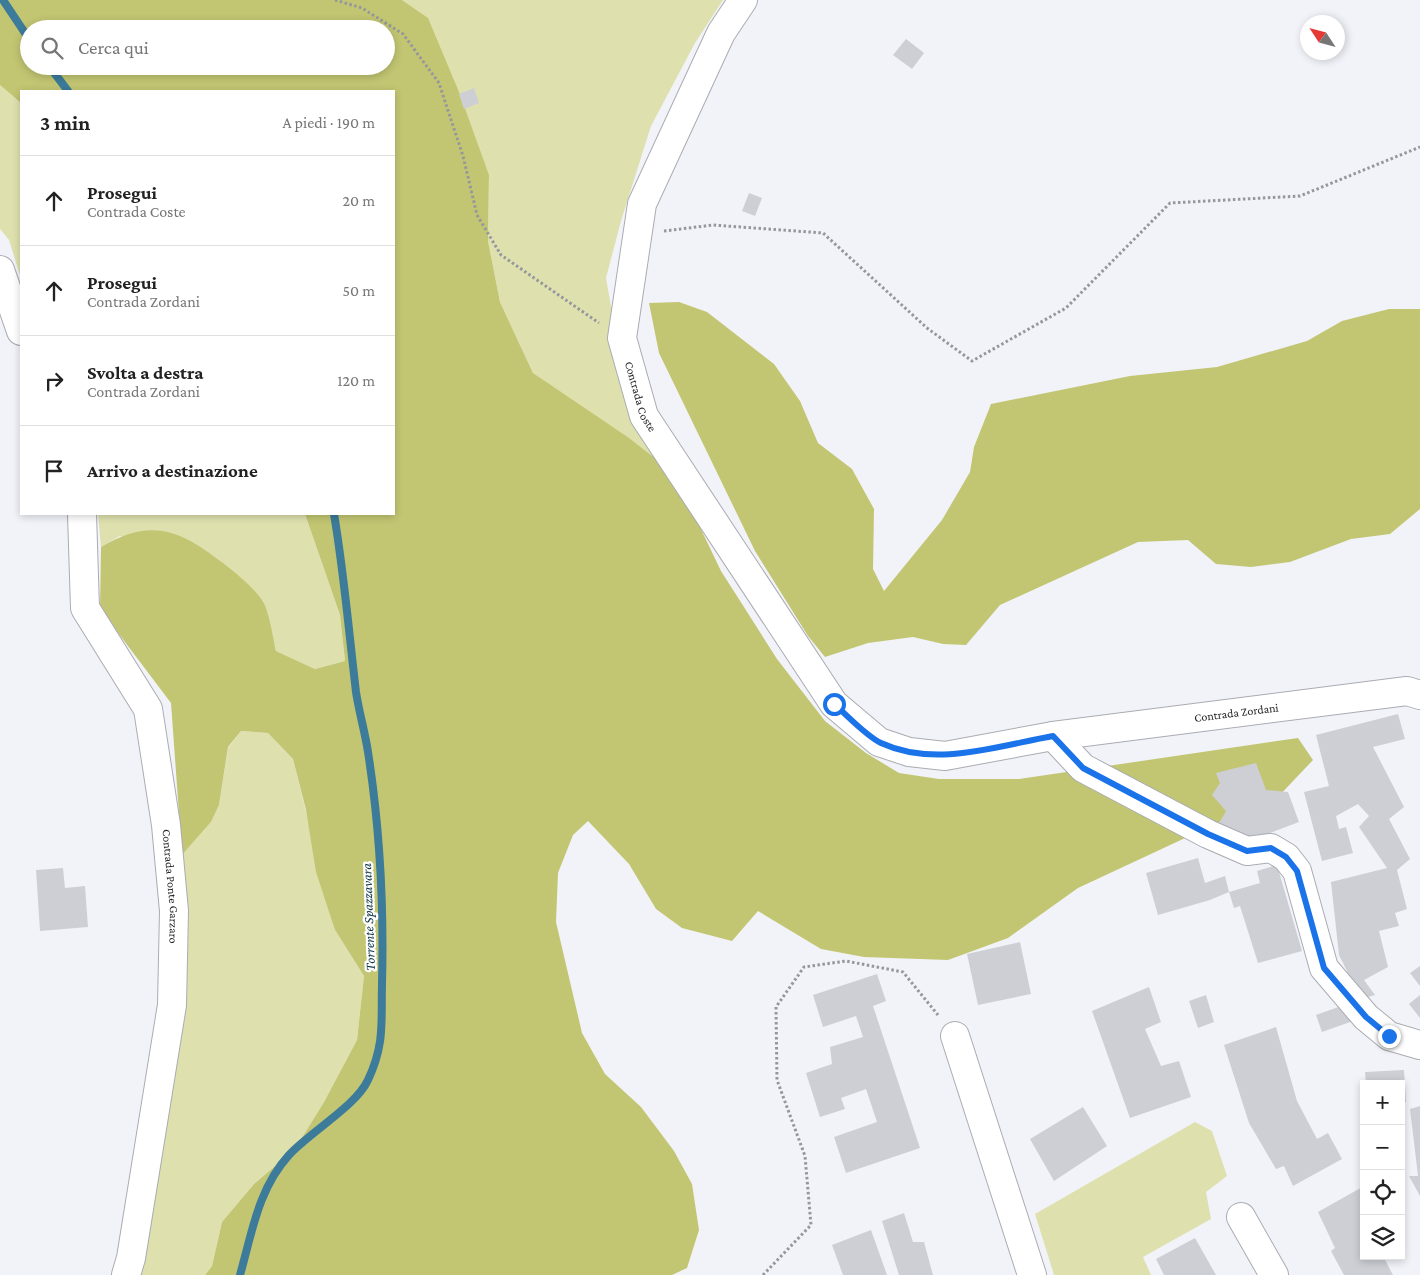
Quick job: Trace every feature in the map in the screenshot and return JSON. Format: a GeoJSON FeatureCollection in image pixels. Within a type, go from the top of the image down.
{"type":"FeatureCollection","features":[{"type":"Feature","properties":{"kind":"street","name":"Contrada Coste"},"geometry":{"type":"LineString","coordinates":[[743,0],[721,33],[642,204],[622,338],[644,416],[834,704],[879,742]]}},
{"type":"Feature","properties":{"kind":"street"},"geometry":{"type":"LineString","coordinates":[[0,270],[20,328]]}},
{"type":"Feature","properties":{"kind":"street","name":"Contrada Ponte Garzaro"},"geometry":{"type":"LineString","coordinates":[[82,515],[85,608],[148,709],[166,825],[174,910],[172,1005],[131,1258],[126,1275]]}},
{"type":"Feature","properties":{"kind":"street","name":"Contrada Zordani"},"geometry":{"type":"LineString","coordinates":[[879,742],[909,752],[945,756],[1053,736],[1408,691],[1420,695]]}},
{"type":"Feature","properties":{"kind":"street"},"geometry":{"type":"LineString","coordinates":[[1053,736],[1083,768],[1208,834],[1247,851],[1271,848],[1286,857],[1297,871],[1324,968],[1374,1023],[1389,1036],[1420,1045]]}},
{"type":"Feature","properties":{"kind":"street"},"geometry":{"type":"LineString","coordinates":[[955,1036],[1032,1275]]}},
{"type":"Feature","properties":{"kind":"street"},"geometry":{"type":"LineString","coordinates":[[1241,1217],[1274,1275]]}},
{"type":"Feature","properties":{"kind":"path"},"geometry":{"type":"LineString","coordinates":[[336,0],[362,8],[381,20]]}},
{"type":"Feature","properties":{"kind":"path"},"geometry":{"type":"LineString","coordinates":[[395,29],[403,34],[439,83],[463,156],[476,215],[501,255],[622,338]]}},
{"type":"Feature","properties":{"kind":"path"},"geometry":{"type":"LineString","coordinates":[[658,232],[713,225],[823,233],[927,328],[972,361],[1066,308],[1170,203],[1300,196],[1420,147]]}},
{"type":"Feature","properties":{"kind":"path"},"geometry":{"type":"LineString","coordinates":[[763,1275],[811,1225],[804,1156],[777,1080],[776,1007],[804,967],[846,961],[903,972],[955,1036]]}},
{"type":"Feature","properties":{"kind":"green space"},"geometry":{"type":"Polygon","coordinates":[[[0,0],[402,0],[428,18],[459,92],[489,175],[488,241],[500,302],[533,373],[629,438],[674,473],[721,571],[777,659],[825,721],[866,753],[899,773],[939,779],[1019,779],[1298,738],[1313,760],[1276,799],[1213,825],[1078,888],[1008,938],[948,960],[864,957],[821,949],[758,911],[732,941],[682,928],[656,909],[629,864],[588,821],[573,835],[558,873],[556,922],[582,1033],[605,1074],[641,1107],[674,1151],[692,1184],[699,1230],[687,1268],[672,1275],[205,1275],[212,1266],[222,1222],[254,1184],[295,1149],[324,1102],[357,1040],[364,976],[335,930],[316,872],[306,810],[293,759],[268,733],[241,731],[228,747],[219,805],[211,822],[182,855],[171,703],[100,609],[101,547],[135,532],[150,530],[165,531],[193,542],[244,580],[262,600],[267,610],[276,651],[315,669],[345,661],[340,615],[305,515],[395,515],[395,90],[20,90],[20,102],[0,85],[0,0]]]}},
{"type":"Feature","properties":{"kind":"green space"},"geometry":{"type":"Polygon","coordinates":[[[402,0],[723,0],[695,43],[651,126],[621,221],[606,278],[621,363],[674,473],[533,373],[500,302],[488,241],[489,175],[428,19],[402,0]]]}},
{"type":"Feature","properties":{"kind":"green space"},"geometry":{"type":"Polygon","coordinates":[[[0,85],[20,102],[20,275],[9,240],[0,229],[0,85]]]}},
{"type":"Feature","properties":{"kind":"green space"},"geometry":{"type":"Polygon","coordinates":[[[679,302],[707,312],[774,364],[800,401],[818,443],[852,469],[874,509],[873,569],[884,591],[942,520],[970,472],[974,447],[991,404],[1130,376],[1217,367],[1307,341],[1342,321],[1389,309],[1420,309],[1420,509],[1390,534],[1351,539],[1290,562],[1251,567],[1216,564],[1188,540],[1138,542],[1000,605],[966,645],[943,644],[913,637],[868,643],[825,657],[808,636],[755,551],[659,353],[649,303],[679,302]]]}},
{"type":"Feature","properties":{"kind":"green space"},"geometry":{"type":"Polygon","coordinates":[[[98,515],[305,515],[340,615],[345,661],[315,669],[276,651],[263,601],[120,536],[101,547],[98,515]]]}},
{"type":"Feature","properties":{"kind":"green space"},"geometry":{"type":"Polygon","coordinates":[[[241,731],[268,733],[293,759],[335,930],[364,976],[357,1040],[324,1102],[295,1149],[254,1184],[222,1222],[212,1266],[205,1275],[137,1275],[167,1114],[188,952],[182,855],[211,822],[219,805],[228,748],[241,731]]]}},
{"type":"Feature","properties":{"kind":"green space"},"geometry":{"type":"Polygon","coordinates":[[[1195,1122],[1212,1131],[1227,1176],[1206,1192],[1211,1219],[1143,1257],[1151,1275],[1054,1275],[1035,1214],[1195,1122]]]}},
{"type":"Feature","properties":{"kind":"building"},"geometry":{"type":"Polygon","coordinates":[[[906,39],[924,53],[912,69],[893,55],[906,39]]]}},
{"type":"Feature","properties":{"kind":"building"},"geometry":{"type":"Polygon","coordinates":[[[474,88],[479,103],[464,109],[459,94],[474,88]]]}},
{"type":"Feature","properties":{"kind":"building"},"geometry":{"type":"Polygon","coordinates":[[[749,193],[762,198],[755,216],[742,211],[749,193]]]}},
{"type":"Feature","properties":{"kind":"building"},"geometry":{"type":"Polygon","coordinates":[[[1398,714],[1405,739],[1373,747],[1404,807],[1389,819],[1410,859],[1397,870],[1407,909],[1395,913],[1399,926],[1379,931],[1388,967],[1364,980],[1375,995],[1361,999],[1339,955],[1331,882],[1387,868],[1359,827],[1369,816],[1358,804],[1336,816],[1339,829],[1346,827],[1353,853],[1322,861],[1304,792],[1329,786],[1316,735],[1398,714]]]}},
{"type":"Feature","properties":{"kind":"building"},"geometry":{"type":"Polygon","coordinates":[[[1256,763],[1266,790],[1288,792],[1299,822],[1249,841],[1218,825],[1226,811],[1212,795],[1220,783],[1216,773],[1256,763]]]}},
{"type":"Feature","properties":{"kind":"building"},"geometry":{"type":"Polygon","coordinates":[[[1198,858],[1205,883],[1225,876],[1229,892],[1210,900],[1158,915],[1146,873],[1198,858]]]}},
{"type":"Feature","properties":{"kind":"building"},"geometry":{"type":"Polygon","coordinates":[[[1277,865],[1302,951],[1258,963],[1240,906],[1234,908],[1229,892],[1260,883],[1257,871],[1277,865]]]}},
{"type":"Feature","properties":{"kind":"building"},"geometry":{"type":"Polygon","coordinates":[[[63,868],[65,888],[85,886],[88,927],[40,931],[36,870],[63,868]]]}},
{"type":"Feature","properties":{"kind":"building"},"geometry":{"type":"Polygon","coordinates":[[[1020,942],[1031,994],[978,1005],[967,954],[1020,942]]]}},
{"type":"Feature","properties":{"kind":"building"},"geometry":{"type":"Polygon","coordinates":[[[1420,966],[1420,986],[1410,973],[1420,966]]]}},
{"type":"Feature","properties":{"kind":"building"},"geometry":{"type":"Polygon","coordinates":[[[877,974],[886,1001],[873,1006],[920,1148],[846,1173],[834,1137],[877,1122],[866,1089],[841,1098],[845,1109],[820,1117],[806,1073],[832,1064],[830,1047],[863,1037],[856,1016],[823,1027],[813,995],[877,974]]]}},
{"type":"Feature","properties":{"kind":"building"},"geometry":{"type":"Polygon","coordinates":[[[1149,987],[1161,1022],[1145,1029],[1161,1066],[1179,1061],[1191,1097],[1130,1118],[1092,1011],[1149,987]]]}},
{"type":"Feature","properties":{"kind":"building"},"geometry":{"type":"Polygon","coordinates":[[[1206,995],[1214,1022],[1198,1028],[1189,1001],[1206,995]]]}},
{"type":"Feature","properties":{"kind":"building"},"geometry":{"type":"Polygon","coordinates":[[[1420,995],[1420,1018],[1409,1004],[1420,995]]]}},
{"type":"Feature","properties":{"kind":"building"},"geometry":{"type":"Polygon","coordinates":[[[1347,1004],[1353,1021],[1322,1032],[1316,1015],[1347,1004]]]}},
{"type":"Feature","properties":{"kind":"building"},"geometry":{"type":"Polygon","coordinates":[[[1276,1027],[1297,1101],[1317,1139],[1328,1133],[1342,1159],[1293,1186],[1284,1166],[1276,1169],[1249,1123],[1224,1045],[1276,1027]]]}},
{"type":"Feature","properties":{"kind":"building"},"geometry":{"type":"Polygon","coordinates":[[[1404,1070],[1405,1080],[1366,1080],[1365,1072],[1404,1070]]]}},
{"type":"Feature","properties":{"kind":"building"},"geometry":{"type":"Polygon","coordinates":[[[1420,1106],[1420,1196],[1409,1176],[1418,1176],[1410,1109],[1420,1106]]]}},
{"type":"Feature","properties":{"kind":"building"},"geometry":{"type":"Polygon","coordinates":[[[1083,1107],[1107,1146],[1054,1181],[1030,1139],[1083,1107]]]}},
{"type":"Feature","properties":{"kind":"building"},"geometry":{"type":"Polygon","coordinates":[[[1360,1188],[1360,1260],[1385,1260],[1393,1275],[1344,1275],[1331,1251],[1335,1248],[1318,1212],[1360,1188]]]}},
{"type":"Feature","properties":{"kind":"building"},"geometry":{"type":"Polygon","coordinates":[[[904,1213],[913,1242],[924,1242],[933,1275],[899,1275],[882,1221],[904,1213]]]}},
{"type":"Feature","properties":{"kind":"building"},"geometry":{"type":"Polygon","coordinates":[[[871,1230],[887,1275],[843,1275],[832,1245],[871,1230]]]}},
{"type":"Feature","properties":{"kind":"building"},"geometry":{"type":"Polygon","coordinates":[[[1195,1238],[1216,1275],[1164,1275],[1156,1259],[1195,1238]]]}},
{"type":"Feature","properties":{"kind":"waterway","name":"Torrente Spazzavara"},"geometry":{"type":"LineString","coordinates":[[3,0],[20,26]]}},
{"type":"Feature","properties":{"kind":"waterway","name":"Torrente Spazzavara"},"geometry":{"type":"LineString","coordinates":[[56,75],[67,90]]}},
{"type":"Feature","properties":{"kind":"waterway","name":"Torrente Spazzavara"},"geometry":{"type":"LineString","coordinates":[[240,1275],[257,1212],[278,1168],[298,1146],[343,1109],[362,1090],[368,1080],[380,1044],[382,1022],[382,926],[378,839],[368,752],[356,692],[344,581],[334,515]]}},
{"type":"Feature","properties":{"kind":"route"},"geometry":{"type":"LineString","coordinates":[[834,704],[879,742],[909,752],[945,756],[1053,736],[1083,768],[1208,834],[1247,851],[1271,848],[1286,857],[1297,871],[1324,968],[1366,1017],[1389,1036]]}}]}
